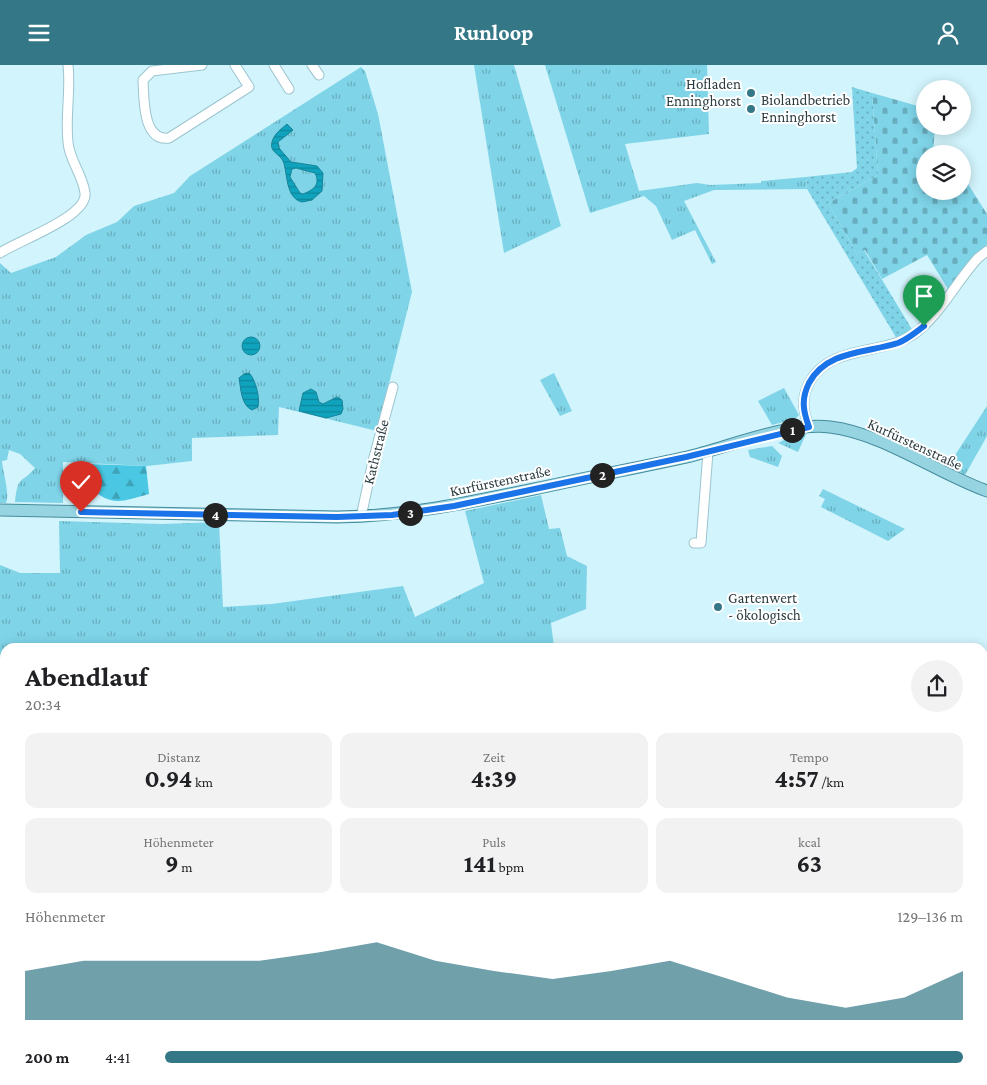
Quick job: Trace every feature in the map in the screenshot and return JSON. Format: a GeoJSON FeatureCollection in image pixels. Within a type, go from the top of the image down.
{"type":"FeatureCollection","features":[{"type":"Feature","properties":{"kind":"main road","name":"Kurfürstenstraße"},"geometry":{"type":"LineString","coordinates":[[0,511],[361,517],[437,510],[708,452],[809,427],[834,428],[860,434],[987,491]]}},
{"type":"Feature","properties":{"kind":"street"},"geometry":{"type":"LineString","coordinates":[[0,253],[35,237],[78,208],[84,201],[85,190],[68,143],[70,86],[68,65]]}},
{"type":"Feature","properties":{"kind":"street"},"geometry":{"type":"LineString","coordinates":[[202,65],[150,68],[143,80],[145,117],[150,127],[165,138],[249,87],[235,65]]}},
{"type":"Feature","properties":{"kind":"street"},"geometry":{"type":"LineString","coordinates":[[274,65],[289,89]]}},
{"type":"Feature","properties":{"kind":"street"},"geometry":{"type":"LineString","coordinates":[[312,65],[319,75]]}},
{"type":"Feature","properties":{"kind":"street"},"geometry":{"type":"LineString","coordinates":[[809,427],[803,402],[807,387],[818,371],[840,357],[897,343],[916,332],[932,316],[978,258],[987,251]]}},
{"type":"Feature","properties":{"kind":"street","name":"Kathstraße"},"geometry":{"type":"LineString","coordinates":[[361,517],[375,452],[393,387]]}},
{"type":"Feature","properties":{"kind":"street"},"geometry":{"type":"LineString","coordinates":[[694,543],[701,543],[708,452]]}},
{"type":"Feature","properties":{"kind":"green space"},"geometry":{"type":"Polygon","coordinates":[[[474,65],[514,65],[561,226],[504,253],[474,65]]]}},
{"type":"Feature","properties":{"kind":"green space"},"geometry":{"type":"Polygon","coordinates":[[[545,65],[707,65],[709,134],[625,144],[639,191],[697,183],[710,185],[761,183],[761,181],[806,177],[807,189],[714,190],[684,201],[716,262],[712,264],[695,230],[672,240],[656,206],[644,196],[590,213],[545,65]]]}},
{"type":"Feature","properties":{"kind":"green space"},"geometry":{"type":"Polygon","coordinates":[[[361,67],[365,71],[378,114],[412,292],[377,431],[279,407],[278,435],[192,438],[192,461],[147,466],[63,462],[63,503],[15,502],[20,481],[35,468],[20,454],[9,450],[7,460],[2,461],[7,499],[6,503],[0,503],[0,263],[11,273],[56,257],[86,235],[117,222],[134,206],[174,193],[190,176],[361,67]]]}},
{"type":"Feature","properties":{"kind":"green space"},"geometry":{"type":"Polygon","coordinates":[[[852,87],[872,93],[878,175],[828,203],[857,254],[864,250],[913,331],[897,339],[807,189],[806,177],[852,172],[857,168],[852,87]]]}},
{"type":"Feature","properties":{"kind":"green space"},"geometry":{"type":"Polygon","coordinates":[[[872,93],[916,105],[916,135],[934,135],[934,145],[916,145],[916,200],[971,200],[971,189],[987,214],[987,245],[965,267],[948,289],[927,255],[882,279],[865,250],[857,254],[828,203],[878,175],[872,93]]]}},
{"type":"Feature","properties":{"kind":"green space"},"geometry":{"type":"Polygon","coordinates":[[[554,373],[572,411],[560,416],[540,380],[554,373]]]}},
{"type":"Feature","properties":{"kind":"green space"},"geometry":{"type":"Polygon","coordinates":[[[784,388],[799,415],[795,419],[772,425],[758,401],[784,388]]]}},
{"type":"Feature","properties":{"kind":"green space"},"geometry":{"type":"Polygon","coordinates":[[[987,406],[987,436],[965,475],[948,466],[987,406]]]}},
{"type":"Feature","properties":{"kind":"green space"},"geometry":{"type":"Polygon","coordinates":[[[806,434],[798,452],[778,443],[792,436],[806,434]]]}},
{"type":"Feature","properties":{"kind":"green space"},"geometry":{"type":"Polygon","coordinates":[[[772,446],[782,456],[778,467],[750,457],[748,450],[772,446]]]}},
{"type":"Feature","properties":{"kind":"green space"},"geometry":{"type":"Polygon","coordinates":[[[87,464],[146,466],[149,494],[123,501],[104,498],[88,487],[87,464]]]}},
{"type":"Feature","properties":{"kind":"green space"},"geometry":{"type":"Polygon","coordinates":[[[823,489],[905,529],[888,541],[821,507],[825,499],[819,496],[823,489]]]}},
{"type":"Feature","properties":{"kind":"green space"},"geometry":{"type":"Polygon","coordinates":[[[541,495],[549,529],[560,528],[567,556],[587,566],[586,609],[551,623],[554,643],[0,643],[0,565],[20,573],[60,573],[59,521],[161,524],[219,522],[223,607],[272,604],[403,586],[415,617],[484,583],[465,511],[541,495]]]}},
{"type":"Feature","properties":{"kind":"shaded area"},"geometry":{"type":"Polygon","coordinates":[[[287,124],[293,130],[278,142],[279,148],[291,162],[317,166],[323,173],[322,191],[312,200],[302,202],[293,196],[288,185],[283,161],[273,151],[271,145],[274,137],[287,124]],[[296,168],[292,169],[290,177],[300,193],[303,194],[315,187],[317,177],[315,173],[296,168]]]}},
{"type":"Feature","properties":{"kind":"shaded area"},"geometry":{"type":"Polygon","coordinates":[[[251,337],[257,340],[260,346],[257,352],[251,355],[245,352],[242,346],[245,340],[251,337]]]}},
{"type":"Feature","properties":{"kind":"shaded area"},"geometry":{"type":"Polygon","coordinates":[[[249,373],[257,389],[258,399],[258,407],[252,410],[248,408],[244,401],[239,378],[249,373]]]}},
{"type":"Feature","properties":{"kind":"shaded area"},"geometry":{"type":"Polygon","coordinates":[[[311,389],[316,392],[319,402],[323,404],[337,397],[342,400],[343,409],[341,414],[326,418],[299,411],[303,393],[311,389]]]}},
{"type":"Feature","properties":{"kind":"place","name":"Hofladen Enninghorst"},"geometry":{"type":"Point","coordinates":[751,93]}},
{"type":"Feature","properties":{"kind":"place","name":"Biolandbetrieb Enninghorst"},"geometry":{"type":"Point","coordinates":[751,109]}},
{"type":"Feature","properties":{"kind":"place","name":"Gartenwert - ökologisch"},"geometry":{"type":"Point","coordinates":[718,607]}},
{"type":"Feature","properties":{"kind":"route"},"geometry":{"type":"LineString","coordinates":[[81,512],[376,517],[437,510],[686,457],[797,428],[809,427],[803,408],[804,395],[810,381],[822,367],[846,355],[897,343],[908,338],[924,326]]}}]}
